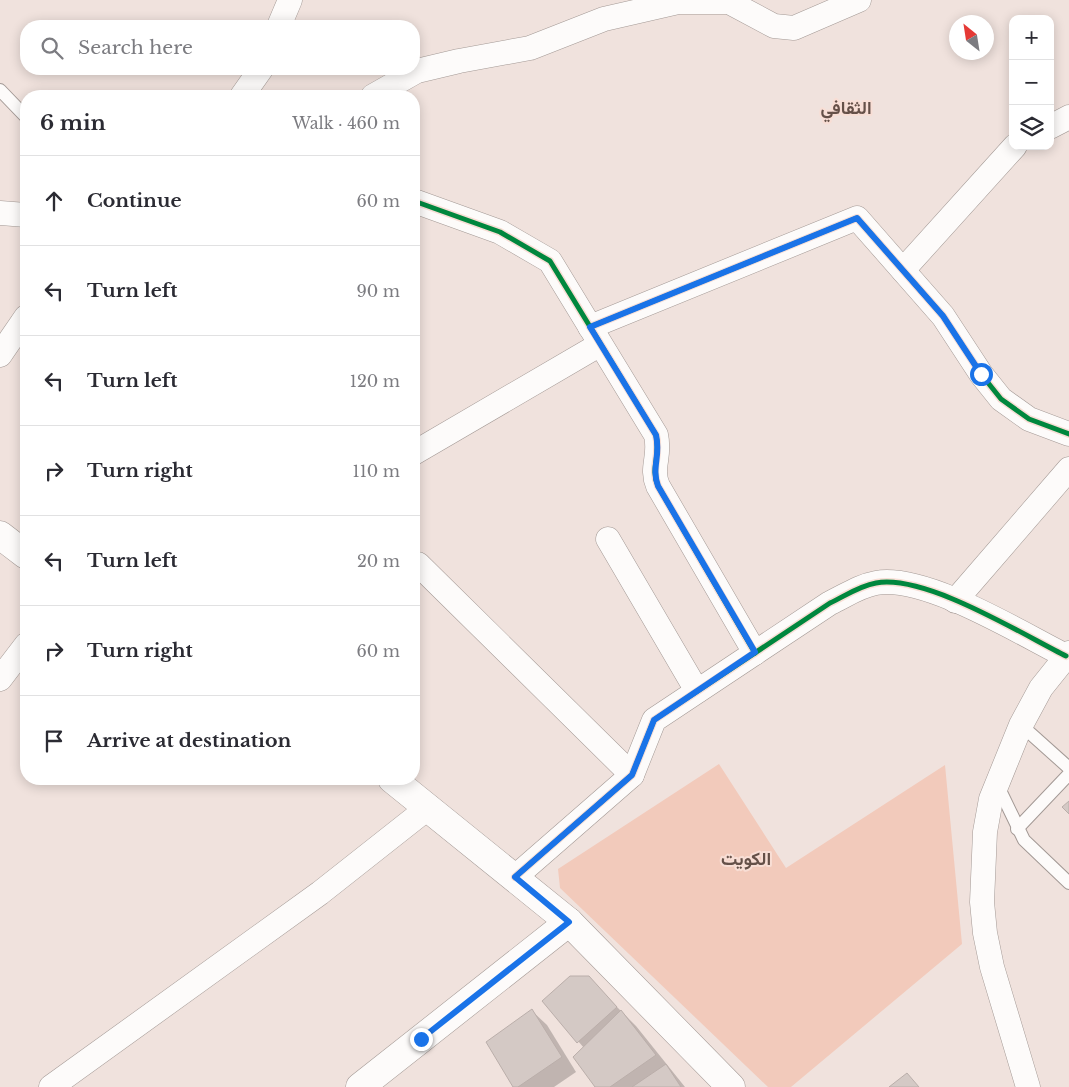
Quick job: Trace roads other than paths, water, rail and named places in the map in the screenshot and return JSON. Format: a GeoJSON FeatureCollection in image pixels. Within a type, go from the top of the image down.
{"type":"FeatureCollection","features":[{"type":"Feature","properties":{"kind":"street"},"geometry":{"type":"LineString","coordinates":[[282,20],[290,0]]}},
{"type":"Feature","properties":{"kind":"street"},"geometry":{"type":"LineString","coordinates":[[420,70],[530,48],[604,19],[678,2],[729,2],[774,26],[794,28],[860,0]]}},
{"type":"Feature","properties":{"kind":"street"},"geometry":{"type":"LineString","coordinates":[[246,90],[257,75]]}},
{"type":"Feature","properties":{"kind":"street"},"geometry":{"type":"LineString","coordinates":[[383,90],[409,75]]}},
{"type":"Feature","properties":{"kind":"street"},"geometry":{"type":"LineString","coordinates":[[1054,125],[1069,117]]}},
{"type":"Feature","properties":{"kind":"street"},"geometry":{"type":"LineString","coordinates":[[903,270],[1011,150]]}},
{"type":"Feature","properties":{"kind":"street"},"geometry":{"type":"LineString","coordinates":[[420,203],[500,232],[550,261],[656,435],[659,455],[654,476],[658,486],[755,652]]}},
{"type":"Feature","properties":{"kind":"street"},"geometry":{"type":"LineString","coordinates":[[0,213],[20,215]]}},
{"type":"Feature","properties":{"kind":"street"},"geometry":{"type":"LineString","coordinates":[[420,449],[594,336],[857,218],[943,316],[981,374],[1001,399],[1030,419],[1069,434]]}},
{"type":"Feature","properties":{"kind":"street"},"geometry":{"type":"LineString","coordinates":[[0,355],[20,326]]}},
{"type":"Feature","properties":{"kind":"street"},"geometry":{"type":"LineString","coordinates":[[955,601],[1069,469]]}},
{"type":"Feature","properties":{"kind":"street"},"geometry":{"type":"LineString","coordinates":[[0,535],[20,550]]}},
{"type":"Feature","properties":{"kind":"street"},"geometry":{"type":"LineString","coordinates":[[608,539],[697,691]]}},
{"type":"Feature","properties":{"kind":"street"},"geometry":{"type":"LineString","coordinates":[[420,566],[632,775]]}},
{"type":"Feature","properties":{"kind":"street"},"geometry":{"type":"LineString","coordinates":[[515,877],[632,775],[654,720],[755,652],[856,589],[877,583],[922,587],[1067,655],[1041,688],[1021,725],[997,784],[991,799],[982,865],[985,933],[992,967],[1028,1087]]}},
{"type":"Feature","properties":{"kind":"street"},"geometry":{"type":"LineString","coordinates":[[0,679],[20,653]]}},
{"type":"Feature","properties":{"kind":"street"},"geometry":{"type":"LineString","coordinates":[[400,785],[569,922],[731,1087]]}},
{"type":"Feature","properties":{"kind":"street"},"geometry":{"type":"LineString","coordinates":[[51,1087],[320,893],[429,807]]}},
{"type":"Feature","properties":{"kind":"street"},"geometry":{"type":"LineString","coordinates":[[360,1087],[569,922]]}},
{"type":"Feature","properties":{"kind":"lane"},"geometry":{"type":"LineString","coordinates":[[0,90],[20,111]]}},
{"type":"Feature","properties":{"kind":"lane"},"geometry":{"type":"LineString","coordinates":[[1021,725],[1069,768]]}},
{"type":"Feature","properties":{"kind":"lane"},"geometry":{"type":"LineString","coordinates":[[1017,829],[1069,774]]}},
{"type":"Feature","properties":{"kind":"lane"},"geometry":{"type":"LineString","coordinates":[[997,784],[1017,829],[1033,850],[1069,883]]}},
{"type":"Feature","properties":{"kind":"district","name":"الثقافي"},"geometry":{"type":"Point","coordinates":[846,108]}},
{"type":"Feature","properties":{"kind":"district","name":"الكويت"},"geometry":{"type":"Point","coordinates":[746,859]}}]}
